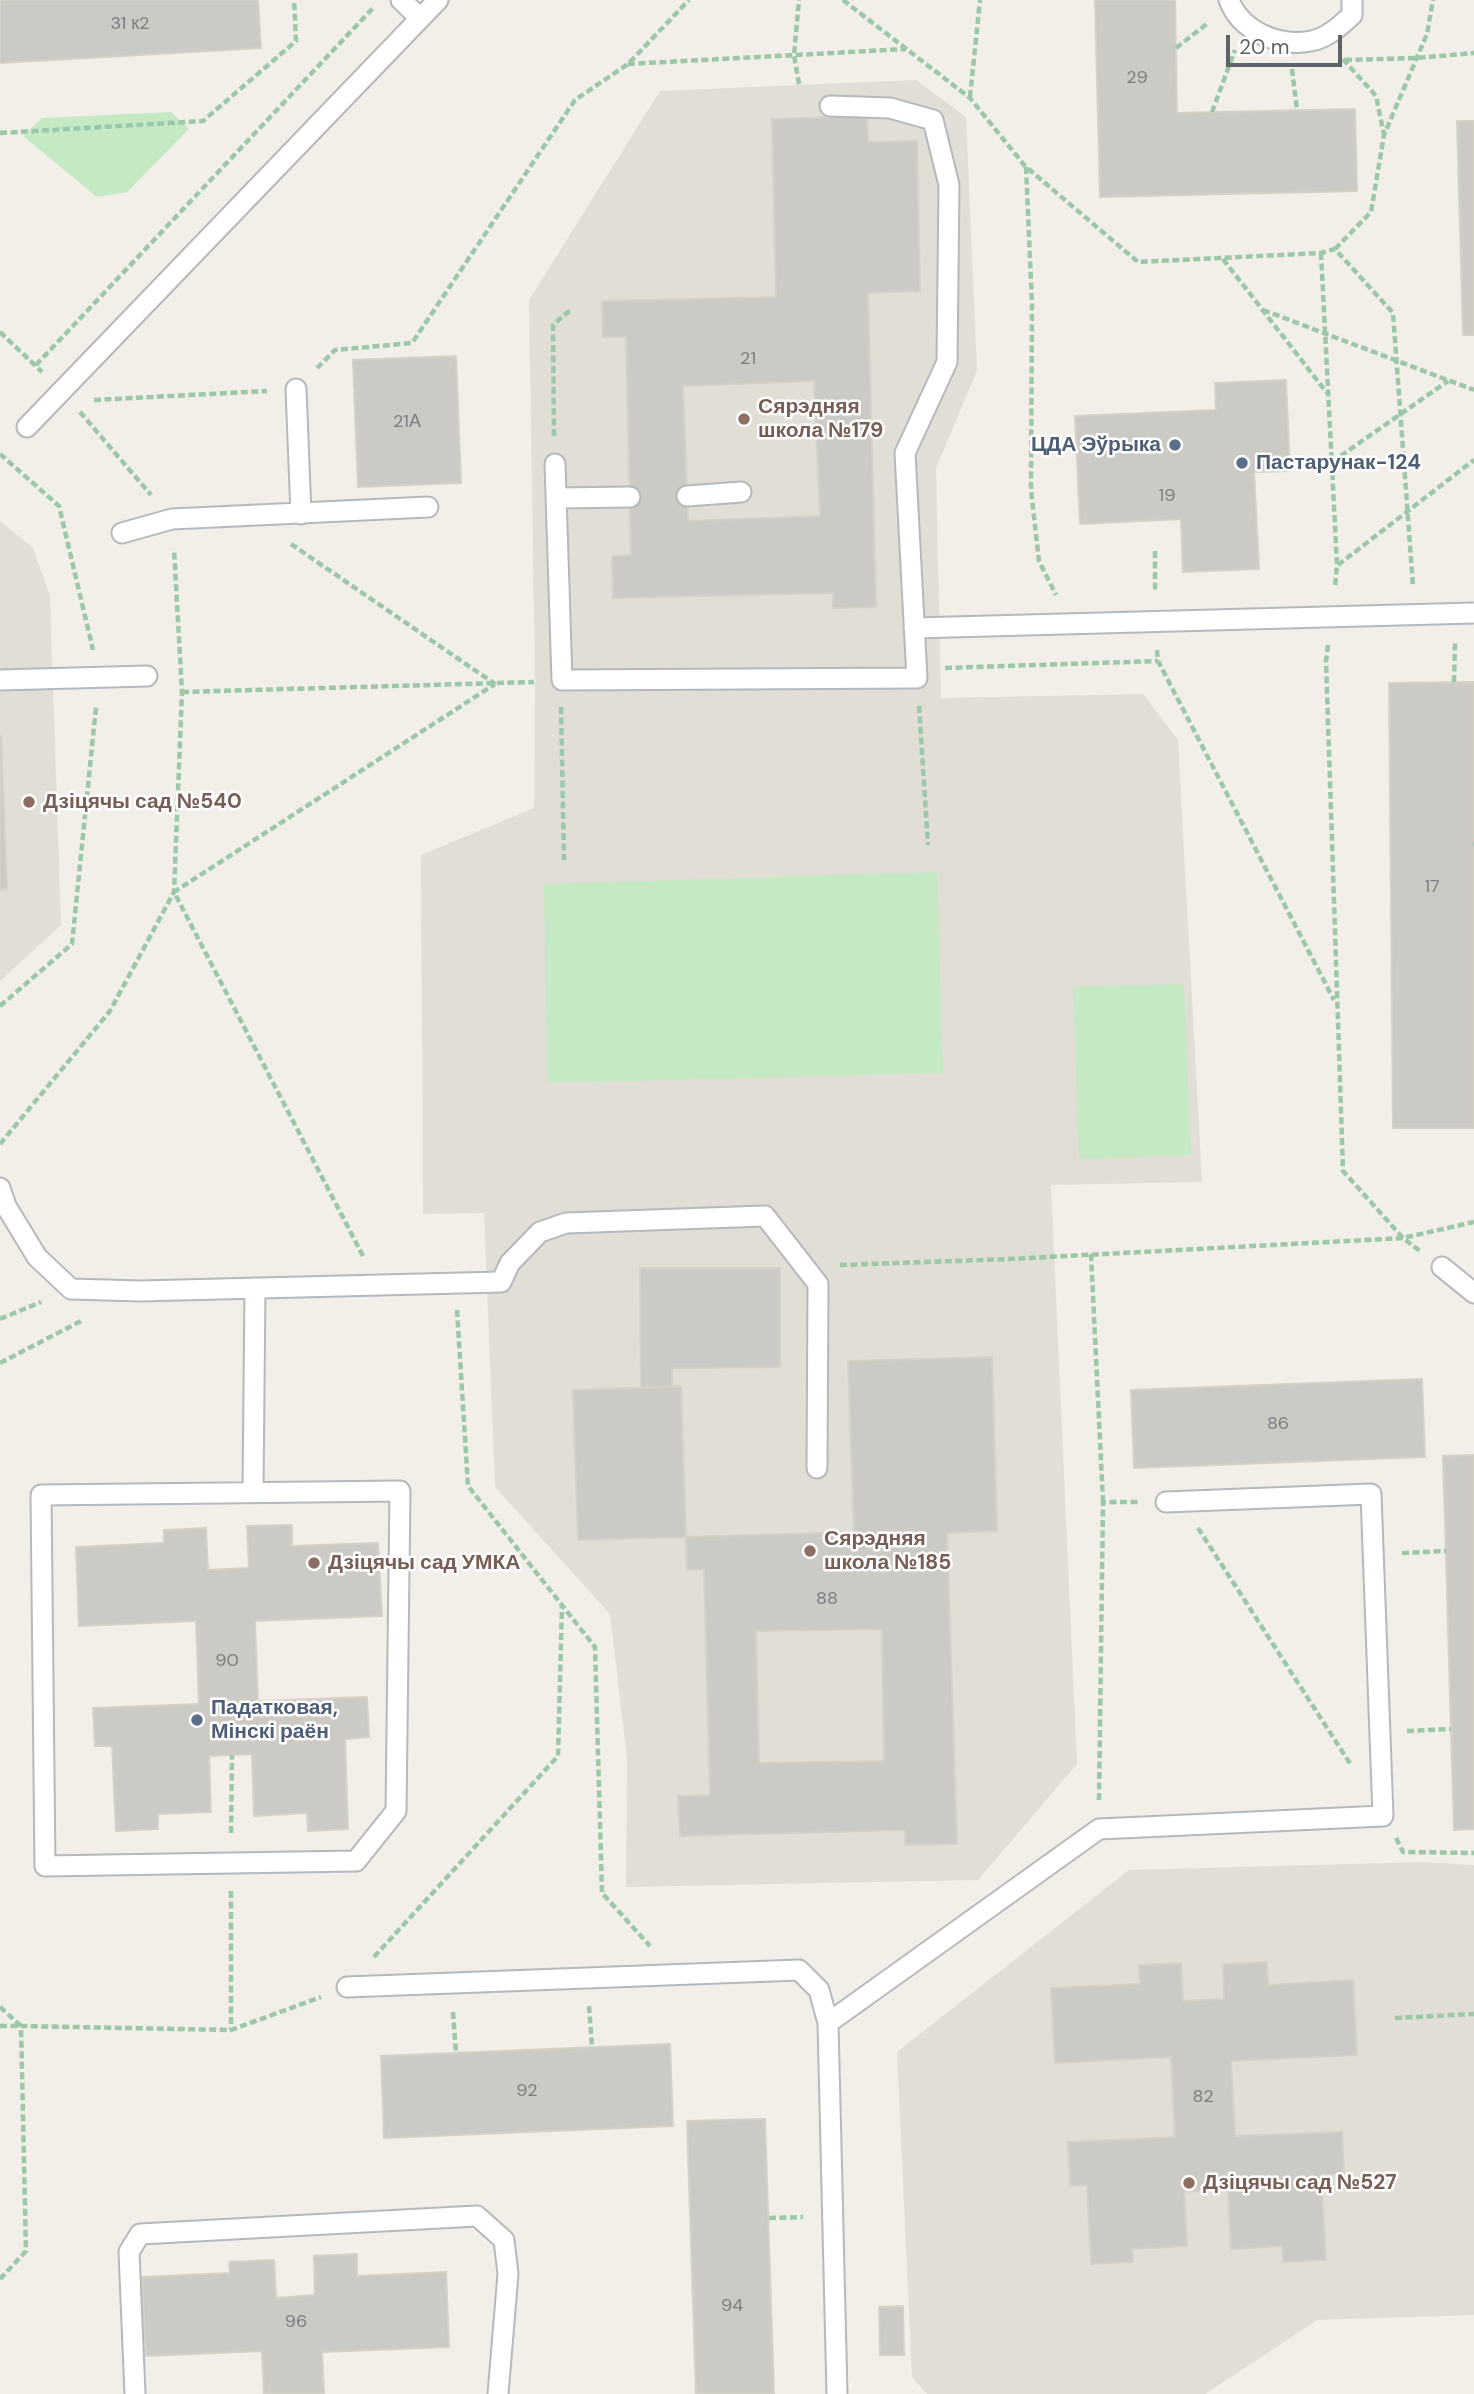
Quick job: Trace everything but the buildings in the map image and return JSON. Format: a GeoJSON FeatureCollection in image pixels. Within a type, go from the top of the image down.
{"type":"FeatureCollection","features":[{"type":"Feature","properties":{"kind":"lane"},"geometry":{"type":"LineString","coordinates":[[401,0],[420,18]]}},
{"type":"Feature","properties":{"kind":"lane"},"geometry":{"type":"LineString","coordinates":[[27,427],[65,396],[438,0]]}},
{"type":"Feature","properties":{"kind":"lane"},"geometry":{"type":"LineString","coordinates":[[1230,2],[1246,24],[1265,37],[1289,43],[1312,41],[1334,31],[1352,15],[1352,0]]}},
{"type":"Feature","properties":{"kind":"lane"},"geometry":{"type":"LineString","coordinates":[[555,464],[562,680],[917,674],[905,453],[947,362],[949,186],[933,120],[890,108],[830,106]]}},
{"type":"Feature","properties":{"kind":"lane"},"geometry":{"type":"LineString","coordinates":[[296,389],[301,514]]}},
{"type":"Feature","properties":{"kind":"lane"},"geometry":{"type":"LineString","coordinates":[[687,496],[741,492]]}},
{"type":"Feature","properties":{"kind":"lane"},"geometry":{"type":"LineString","coordinates":[[557,498],[629,497]]}},
{"type":"Feature","properties":{"kind":"lane"},"geometry":{"type":"LineString","coordinates":[[122,533],[172,519],[428,507]]}},
{"type":"Feature","properties":{"kind":"lane"},"geometry":{"type":"LineString","coordinates":[[914,628],[1465,614]]}},
{"type":"Feature","properties":{"kind":"lane"},"geometry":{"type":"LineString","coordinates":[[0,680],[147,676]]}},
{"type":"Feature","properties":{"kind":"lane"},"geometry":{"type":"LineString","coordinates":[[0,1188],[6,1206],[37,1257],[71,1289],[140,1291],[501,1282],[510,1263],[540,1232],[566,1223],[765,1216],[818,1284],[817,1468]]}},
{"type":"Feature","properties":{"kind":"lane"},"geometry":{"type":"LineString","coordinates":[[1442,1267],[1474,1293]]}},
{"type":"Feature","properties":{"kind":"lane"},"geometry":{"type":"LineString","coordinates":[[253,1492],[256,1288]]}},
{"type":"Feature","properties":{"kind":"lane"},"geometry":{"type":"LineString","coordinates":[[400,1491],[396,1811],[356,1861],[46,1866],[41,1494],[253,1492],[400,1491]]}},
{"type":"Feature","properties":{"kind":"lane"},"geometry":{"type":"LineString","coordinates":[[828,2023],[1099,1829],[1384,1816],[1371,1494],[1173,1502]]}},
{"type":"Feature","properties":{"kind":"lane"},"geometry":{"type":"LineString","coordinates":[[347,1987],[799,1970],[819,1990],[828,2023],[836,2394]]}},
{"type":"Feature","properties":{"kind":"lane"},"geometry":{"type":"LineString","coordinates":[[135,2394],[128,2252],[139,2234],[477,2216],[504,2240],[509,2274],[498,2394]]}},
{"type":"Feature","properties":{"kind":"path"},"geometry":{"type":"LineString","coordinates":[[0,133],[203,121],[296,41],[293,0]]}},
{"type":"Feature","properties":{"kind":"path"},"geometry":{"type":"LineString","coordinates":[[36,365],[382,0]]}},
{"type":"Feature","properties":{"kind":"path"},"geometry":{"type":"LineString","coordinates":[[65,396],[296,389],[335,350],[412,343],[575,100],[628,64],[689,0]]}},
{"type":"Feature","properties":{"kind":"path"},"geometry":{"type":"LineString","coordinates":[[799,0],[794,55],[799,84]]}},
{"type":"Feature","properties":{"kind":"path"},"geometry":{"type":"LineString","coordinates":[[844,0],[970,98],[1026,166],[1138,262],[1321,253],[1335,249],[1371,212],[1384,135],[1427,34],[1433,0]]}},
{"type":"Feature","properties":{"kind":"path"},"geometry":{"type":"LineString","coordinates":[[970,98],[980,0]]}},
{"type":"Feature","properties":{"kind":"path"},"geometry":{"type":"LineString","coordinates":[[1176,48],[1230,2]]}},
{"type":"Feature","properties":{"kind":"path"},"geometry":{"type":"LineString","coordinates":[[1212,112],[1246,24]]}},
{"type":"Feature","properties":{"kind":"path"},"geometry":{"type":"LineString","coordinates":[[1312,41],[1345,60],[1376,96],[1384,135]]}},
{"type":"Feature","properties":{"kind":"path"},"geometry":{"type":"LineString","coordinates":[[1289,43],[1297,110]]}},
{"type":"Feature","properties":{"kind":"path"},"geometry":{"type":"LineString","coordinates":[[628,64],[907,49]]}},
{"type":"Feature","properties":{"kind":"path"},"geometry":{"type":"LineString","coordinates":[[1345,60],[1474,53]]}},
{"type":"Feature","properties":{"kind":"path"},"geometry":{"type":"LineString","coordinates":[[1026,166],[1032,304],[1031,490],[1039,561],[1070,624]]}},
{"type":"Feature","properties":{"kind":"path"},"geometry":{"type":"LineString","coordinates":[[1335,249],[1394,313],[1415,614]]}},
{"type":"Feature","properties":{"kind":"path"},"geometry":{"type":"LineString","coordinates":[[1321,253],[1337,565],[1474,460]]}},
{"type":"Feature","properties":{"kind":"path"},"geometry":{"type":"LineString","coordinates":[[1222,258],[1328,395]]}},
{"type":"Feature","properties":{"kind":"path"},"geometry":{"type":"LineString","coordinates":[[1263,310],[1474,390]]}},
{"type":"Feature","properties":{"kind":"path"},"geometry":{"type":"LineString","coordinates":[[555,464],[553,325],[568,312],[572,312]]}},
{"type":"Feature","properties":{"kind":"path"},"geometry":{"type":"LineString","coordinates":[[0,332],[65,396],[172,519],[182,692],[174,892],[110,1011],[0,1144]]}},
{"type":"Feature","properties":{"kind":"path"},"geometry":{"type":"LineString","coordinates":[[1332,462],[1449,381]]}},
{"type":"Feature","properties":{"kind":"path"},"geometry":{"type":"LineString","coordinates":[[0,454],[59,506],[100,677],[72,943],[0,1006]]}},
{"type":"Feature","properties":{"kind":"path"},"geometry":{"type":"LineString","coordinates":[[250,516],[495,684]]}},
{"type":"Feature","properties":{"kind":"path"},"geometry":{"type":"LineString","coordinates":[[1454,682],[1465,614]]}},
{"type":"Feature","properties":{"kind":"path"},"geometry":{"type":"LineString","coordinates":[[928,845],[917,674],[1158,661]]}},
{"type":"Feature","properties":{"kind":"path"},"geometry":{"type":"LineString","coordinates":[[1326,661],[1343,1171],[1403,1238],[1442,1267]]}},
{"type":"Feature","properties":{"kind":"path"},"geometry":{"type":"LineString","coordinates":[[182,692],[562,680],[564,860]]}},
{"type":"Feature","properties":{"kind":"path"},"geometry":{"type":"LineString","coordinates":[[174,892],[495,684]]}},
{"type":"Feature","properties":{"kind":"path"},"geometry":{"type":"LineString","coordinates":[[1204,749],[1336,1003]]}},
{"type":"Feature","properties":{"kind":"path"},"geometry":{"type":"LineString","coordinates":[[174,892],[377,1284]]}},
{"type":"Feature","properties":{"kind":"path"},"geometry":{"type":"LineString","coordinates":[[804,1267],[1403,1238],[1474,1222]]}},
{"type":"Feature","properties":{"kind":"path"},"geometry":{"type":"LineString","coordinates":[[1091,1254],[1102,1502],[1099,1829]]}},
{"type":"Feature","properties":{"kind":"path"},"geometry":{"type":"LineString","coordinates":[[453,1282],[468,1486],[595,1647],[602,1893],[676,1974]]}},
{"type":"Feature","properties":{"kind":"path"},"geometry":{"type":"LineString","coordinates":[[0,1319],[71,1289]]}},
{"type":"Feature","properties":{"kind":"path"},"geometry":{"type":"LineString","coordinates":[[0,1363],[93,1315]]}},
{"type":"Feature","properties":{"kind":"path"},"geometry":{"type":"LineString","coordinates":[[1102,1502],[1173,1502],[1353,1769]]}},
{"type":"Feature","properties":{"kind":"path"},"geometry":{"type":"LineString","coordinates":[[1373,1553],[1446,1551]]}},
{"type":"Feature","properties":{"kind":"path"},"geometry":{"type":"LineString","coordinates":[[0,2026],[231,2030],[347,1987],[558,1756],[562,1605]]}},
{"type":"Feature","properties":{"kind":"path"},"geometry":{"type":"LineString","coordinates":[[1380,1732],[1451,1729]]}},
{"type":"Feature","properties":{"kind":"path"},"geometry":{"type":"LineString","coordinates":[[1384,1816],[1403,1852],[1474,1853]]}},
{"type":"Feature","properties":{"kind":"path"},"geometry":{"type":"LineString","coordinates":[[588,1978],[592,2047]]}},
{"type":"Feature","properties":{"kind":"path"},"geometry":{"type":"LineString","coordinates":[[452,1983],[456,2053]]}},
{"type":"Feature","properties":{"kind":"path"},"geometry":{"type":"LineString","coordinates":[[0,2007],[21,2026],[26,2251],[0,2279]]}},
{"type":"Feature","properties":{"kind":"path"},"geometry":{"type":"LineString","coordinates":[[1395,2018],[1474,2014]]}},
{"type":"Feature","properties":{"kind":"shaded area"},"geometry":{"type":"Polygon","coordinates":[[[916,80],[966,117],[977,371],[936,468],[941,698],[1143,694],[1178,740],[1202,1182],[1051,1185],[1077,1764],[978,1880],[626,1887],[627,1758],[610,1614],[495,1487],[484,1213],[423,1214],[421,855],[534,808],[535,682],[529,300],[660,91],[916,80]]]}},
{"type":"Feature","properties":{"kind":"shaded area","name":"Дзіцячы сад №540"},"geometry":{"type":"Polygon","coordinates":[[[0,521],[33,548],[50,596],[61,925],[0,981],[0,521]]]}},
{"type":"Feature","properties":{"kind":"shaded area","name":"Дзіцячы сад №527"},"geometry":{"type":"Polygon","coordinates":[[[1422,1862],[1474,1865],[1474,2315],[1317,2320],[1205,2394],[927,2394],[912,2377],[897,2052],[1129,1870],[1422,1862]]]}},
{"type":"Feature","properties":{"kind":"green space"},"geometry":{"type":"Polygon","coordinates":[[[171,112],[189,129],[127,192],[97,197],[23,136],[42,118],[171,112]]]}},
{"type":"Feature","properties":{"kind":"green space"},"geometry":{"type":"Polygon","coordinates":[[[937,872],[943,1073],[547,1083],[544,884],[937,872]]]}},
{"type":"Feature","properties":{"kind":"green space"},"geometry":{"type":"Polygon","coordinates":[[[1184,984],[1191,1155],[1079,1159],[1073,987],[1184,984]]]}},
{"type":"Feature","properties":{"kind":"place","name":"Сярэдняя школа №179"},"geometry":{"type":"Point","coordinates":[744,419]}},
{"type":"Feature","properties":{"kind":"place","name":"ЦДА Эўрыка"},"geometry":{"type":"Point","coordinates":[1175,445]}},
{"type":"Feature","properties":{"kind":"place","name":"Пастарунак-124"},"geometry":{"type":"Point","coordinates":[1242,463]}},
{"type":"Feature","properties":{"kind":"place","name":"Дзіцячы сад №540"},"geometry":{"type":"Point","coordinates":[29,802]}},
{"type":"Feature","properties":{"kind":"place","name":"Сярэдняя школа №185"},"geometry":{"type":"Point","coordinates":[810,1551]}},
{"type":"Feature","properties":{"kind":"place","name":"Дзіцячы сад УМКА"},"geometry":{"type":"Point","coordinates":[314,1563]}},
{"type":"Feature","properties":{"kind":"place","name":"Падатковая, Мінскі раён"},"geometry":{"type":"Point","coordinates":[197,1720]}},
{"type":"Feature","properties":{"kind":"place","name":"Дзіцячы сад №527"},"geometry":{"type":"Point","coordinates":[1189,2183]}}]}
